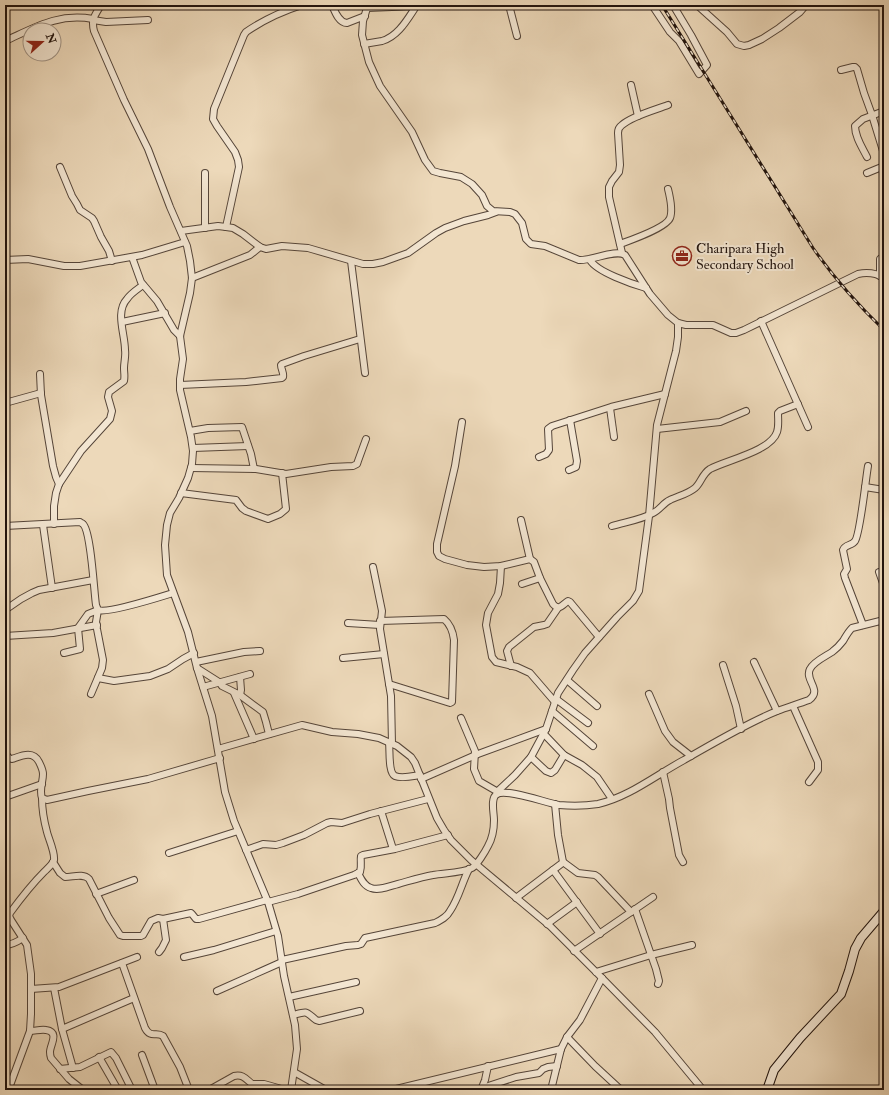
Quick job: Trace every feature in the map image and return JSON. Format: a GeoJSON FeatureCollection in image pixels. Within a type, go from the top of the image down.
{"type":"FeatureCollection","features":[{"type":"Feature","properties":{"kind":"street"},"geometry":{"type":"LineString","coordinates":[[101,5],[93,19],[94,31],[124,100],[148,149],[170,207],[181,231],[190,261],[192,278],[180,336],[183,359],[180,390],[190,431],[192,464],[188,478],[170,513],[167,525],[165,545],[167,575],[173,593],[180,607],[212,716],[226,792],[234,821],[268,901],[276,931],[293,1015],[297,1049],[291,1090]]}},
{"type":"Feature","properties":{"kind":"street"},"geometry":{"type":"LineString","coordinates":[[226,226],[239,167],[235,152],[213,119],[214,109],[244,35],[251,28],[302,5]]}},
{"type":"Feature","properties":{"kind":"street"},"geometry":{"type":"LineString","coordinates":[[332,5],[344,24],[365,16]]}},
{"type":"Feature","properties":{"kind":"street"},"geometry":{"type":"LineString","coordinates":[[509,5],[517,36]]}},
{"type":"Feature","properties":{"kind":"street"},"geometry":{"type":"LineString","coordinates":[[652,5],[670,32],[679,41],[699,74],[707,65],[673,5]]}},
{"type":"Feature","properties":{"kind":"street"},"geometry":{"type":"LineString","coordinates":[[701,6],[737,44],[744,46],[762,39],[779,28],[800,12],[806,5]]}},
{"type":"Feature","properties":{"kind":"street"},"geometry":{"type":"LineString","coordinates":[[364,44],[384,40],[396,33],[404,25],[417,6]]}},
{"type":"Feature","properties":{"kind":"street"},"geometry":{"type":"LineString","coordinates":[[417,6],[367,7],[362,28],[362,35],[376,80],[412,132],[425,160],[433,171],[461,177],[472,184],[482,195],[490,209],[496,212]]}},
{"type":"Feature","properties":{"kind":"street"},"geometry":{"type":"LineString","coordinates":[[5,41],[44,23],[71,17],[82,17],[106,22],[148,20]]}},
{"type":"Feature","properties":{"kind":"street"},"geometry":{"type":"LineString","coordinates":[[841,70],[853,67],[857,69],[884,154]]}},
{"type":"Feature","properties":{"kind":"street"},"geometry":{"type":"LineString","coordinates":[[631,85],[638,116]]}},
{"type":"Feature","properties":{"kind":"street"},"geometry":{"type":"LineString","coordinates":[[668,105],[638,116],[621,126],[618,133],[619,172],[609,187],[622,253],[625,255],[661,308],[678,323],[686,325],[713,325],[731,333],[736,333],[858,274],[868,273],[882,277],[880,259],[884,256]]}},
{"type":"Feature","properties":{"kind":"street"},"geometry":{"type":"LineString","coordinates":[[867,157],[856,136],[855,126],[863,119],[884,111]]}},
{"type":"Feature","properties":{"kind":"street"},"geometry":{"type":"LineString","coordinates":[[867,173],[884,166]]}},
{"type":"Feature","properties":{"kind":"street"},"geometry":{"type":"LineString","coordinates":[[60,167],[72,196],[80,210],[94,221],[108,248],[112,261]]}},
{"type":"Feature","properties":{"kind":"street"},"geometry":{"type":"LineString","coordinates":[[205,174],[205,228]]}},
{"type":"Feature","properties":{"kind":"street"},"geometry":{"type":"LineString","coordinates":[[620,244],[661,227],[667,223],[671,216],[668,189]]}},
{"type":"Feature","properties":{"kind":"street"},"geometry":{"type":"LineString","coordinates":[[181,231],[226,226],[233,228],[260,247],[266,249],[282,246],[308,248],[362,264],[374,264],[408,253],[436,233],[446,228],[496,212],[507,211],[515,214],[523,226],[526,239],[531,244],[545,246],[579,260],[590,260],[622,253]]}},
{"type":"Feature","properties":{"kind":"street"},"geometry":{"type":"LineString","coordinates":[[5,260],[28,259],[64,266],[80,266],[159,251],[185,242]]}},
{"type":"Feature","properties":{"kind":"street"},"geometry":{"type":"LineString","coordinates":[[192,278],[250,255],[260,247]]}},
{"type":"Feature","properties":{"kind":"street"},"geometry":{"type":"LineString","coordinates":[[132,257],[143,285],[157,300],[174,330],[180,336]]}},
{"type":"Feature","properties":{"kind":"street"},"geometry":{"type":"LineString","coordinates":[[351,260],[365,373]]}},
{"type":"Feature","properties":{"kind":"street"},"geometry":{"type":"LineString","coordinates":[[590,260],[596,266],[615,277],[646,288]]}},
{"type":"Feature","properties":{"kind":"street"},"geometry":{"type":"LineString","coordinates":[[54,524],[54,506],[56,493],[60,484],[81,451],[110,419],[112,411],[108,397],[109,392],[125,378],[124,368],[126,348],[122,322],[123,304],[127,298],[143,285]]}},
{"type":"Feature","properties":{"kind":"street"},"geometry":{"type":"LineString","coordinates":[[122,322],[164,313]]}},
{"type":"Feature","properties":{"kind":"street"},"geometry":{"type":"LineString","coordinates":[[761,321],[808,427]]}},
{"type":"Feature","properties":{"kind":"street"},"geometry":{"type":"LineString","coordinates":[[358,873],[364,884],[373,889],[474,867],[488,846],[492,833],[494,820],[494,797],[531,757],[545,731],[558,694],[585,653],[632,601],[639,591],[649,516],[657,429],[676,351],[678,323]]}},
{"type":"Feature","properties":{"kind":"street"},"geometry":{"type":"LineString","coordinates":[[180,385],[246,382],[282,378],[284,375],[281,364],[360,339]]}},
{"type":"Feature","properties":{"kind":"street"},"geometry":{"type":"LineString","coordinates":[[40,374],[41,392],[53,466],[60,484]]}},
{"type":"Feature","properties":{"kind":"street"},"geometry":{"type":"LineString","coordinates":[[5,403],[41,392]]}},
{"type":"Feature","properties":{"kind":"street"},"geometry":{"type":"LineString","coordinates":[[539,457],[546,454],[549,450],[548,429],[552,426],[610,408],[665,394]]}},
{"type":"Feature","properties":{"kind":"street"},"geometry":{"type":"LineString","coordinates":[[612,526],[649,516],[656,512],[664,503],[688,493],[695,488],[704,473],[710,469],[758,449],[770,442],[774,438],[778,429],[778,413],[780,410],[798,404]]}},
{"type":"Feature","properties":{"kind":"street"},"geometry":{"type":"LineString","coordinates":[[610,408],[614,437]]}},
{"type":"Feature","properties":{"kind":"street"},"geometry":{"type":"LineString","coordinates":[[657,429],[720,422],[746,411]]}},
{"type":"Feature","properties":{"kind":"street"},"geometry":{"type":"LineString","coordinates":[[569,470],[576,467],[577,461],[570,420]]}},
{"type":"Feature","properties":{"kind":"street"},"geometry":{"type":"LineString","coordinates":[[462,422],[455,466],[437,544],[437,552],[439,556],[445,559],[467,565],[484,567],[501,566],[530,559]]}},
{"type":"Feature","properties":{"kind":"street"},"geometry":{"type":"LineString","coordinates":[[190,431],[208,428],[242,426],[254,468]]}},
{"type":"Feature","properties":{"kind":"street"},"geometry":{"type":"LineString","coordinates":[[191,468],[254,468],[282,473],[353,466],[358,461],[366,439]]}},
{"type":"Feature","properties":{"kind":"street"},"geometry":{"type":"LineString","coordinates":[[192,448],[248,446]]}},
{"type":"Feature","properties":{"kind":"street"},"geometry":{"type":"LineString","coordinates":[[863,625],[845,578],[844,573],[847,568],[843,550],[844,547],[855,542],[856,539],[868,466]]}},
{"type":"Feature","properties":{"kind":"street"},"geometry":{"type":"LineString","coordinates":[[181,493],[236,500],[246,511],[268,519],[280,514],[286,509],[282,473]]}},
{"type":"Feature","properties":{"kind":"street"},"geometry":{"type":"LineString","coordinates":[[865,486],[884,490]]}},
{"type":"Feature","properties":{"kind":"street"},"geometry":{"type":"LineString","coordinates":[[521,520],[530,559],[534,562],[553,604],[558,608]]}},
{"type":"Feature","properties":{"kind":"street"},"geometry":{"type":"LineString","coordinates":[[5,526],[80,522],[86,528],[91,552],[96,605],[98,610],[96,625],[103,660],[102,668],[91,694]]}},
{"type":"Feature","properties":{"kind":"street"},"geometry":{"type":"LineString","coordinates":[[43,525],[52,588]]}},
{"type":"Feature","properties":{"kind":"street"},"geometry":{"type":"LineString","coordinates":[[501,566],[498,594],[488,613],[486,624],[492,657],[496,662],[517,667],[530,673],[556,700],[588,722]]}},
{"type":"Feature","properties":{"kind":"street"},"geometry":{"type":"LineString","coordinates":[[373,567],[382,611],[380,623],[391,696],[390,768],[392,774],[402,777],[421,777],[474,755],[545,731]]}},
{"type":"Feature","properties":{"kind":"street"},"geometry":{"type":"LineString","coordinates":[[879,572],[884,586]]}},
{"type":"Feature","properties":{"kind":"street"},"geometry":{"type":"LineString","coordinates":[[522,584],[540,578]]}},
{"type":"Feature","properties":{"kind":"street"},"geometry":{"type":"LineString","coordinates":[[5,610],[32,593],[94,580]]}},
{"type":"Feature","properties":{"kind":"street"},"geometry":{"type":"LineString","coordinates":[[64,653],[80,649],[78,628],[88,614],[98,610],[112,610],[173,593]]}},
{"type":"Feature","properties":{"kind":"street"},"geometry":{"type":"LineString","coordinates":[[511,666],[507,651],[509,647],[534,627],[547,624],[558,608],[568,601],[599,637]]}},
{"type":"Feature","properties":{"kind":"street"},"geometry":{"type":"LineString","coordinates":[[348,623],[380,623],[444,619],[446,621],[452,631],[454,640],[452,702],[389,684]]}},
{"type":"Feature","properties":{"kind":"street"},"geometry":{"type":"LineString","coordinates":[[461,718],[474,751],[474,768],[480,781],[498,793],[513,793],[555,804],[574,806],[598,803],[624,794],[741,728],[778,711],[809,700],[814,695],[814,689],[809,672],[811,666],[837,648],[852,628],[884,620]]}},
{"type":"Feature","properties":{"kind":"street"},"geometry":{"type":"LineString","coordinates":[[5,636],[53,633],[96,625]]}},
{"type":"Feature","properties":{"kind":"street"},"geometry":{"type":"LineString","coordinates":[[196,665],[244,652],[260,651]]}},
{"type":"Feature","properties":{"kind":"street"},"geometry":{"type":"LineString","coordinates":[[98,678],[114,680],[150,676],[168,669],[194,653]]}},
{"type":"Feature","properties":{"kind":"street"},"geometry":{"type":"LineString","coordinates":[[343,658],[384,654]]}},
{"type":"Feature","properties":{"kind":"street"},"geometry":{"type":"LineString","coordinates":[[754,662],[778,711]]}},
{"type":"Feature","properties":{"kind":"street"},"geometry":{"type":"LineString","coordinates":[[196,665],[219,682],[222,686],[237,694],[262,712],[269,734]]}},
{"type":"Feature","properties":{"kind":"street"},"geometry":{"type":"LineString","coordinates":[[722,665],[736,706],[741,728]]}},
{"type":"Feature","properties":{"kind":"street"},"geometry":{"type":"LineString","coordinates":[[203,687],[250,674]]}},
{"type":"Feature","properties":{"kind":"street"},"geometry":{"type":"LineString","coordinates":[[237,694],[241,690],[240,677]]}},
{"type":"Feature","properties":{"kind":"street"},"geometry":{"type":"LineString","coordinates":[[567,680],[597,706]]}},
{"type":"Feature","properties":{"kind":"street"},"geometry":{"type":"LineString","coordinates":[[237,694],[254,739]]}},
{"type":"Feature","properties":{"kind":"street"},"geometry":{"type":"LineString","coordinates":[[649,694],[665,731],[680,749],[691,756]]}},
{"type":"Feature","properties":{"kind":"street"},"geometry":{"type":"LineString","coordinates":[[793,706],[818,762],[818,770],[809,782]]}},
{"type":"Feature","properties":{"kind":"street"},"geometry":{"type":"LineString","coordinates":[[552,712],[593,746]]}},
{"type":"Feature","properties":{"kind":"street"},"geometry":{"type":"LineString","coordinates":[[218,749],[302,725],[332,732],[358,734],[379,738],[397,746],[415,763],[428,799],[437,818],[451,840],[476,864],[547,924],[596,972],[655,1032],[703,1090]]}},
{"type":"Feature","properties":{"kind":"street"},"geometry":{"type":"LineString","coordinates":[[545,731],[564,755],[582,765],[597,777],[612,799]]}},
{"type":"Feature","properties":{"kind":"street"},"geometry":{"type":"LineString","coordinates":[[5,753],[12,760],[29,754],[33,755],[41,766],[43,773],[40,794],[42,798],[42,809],[54,856],[53,862],[10,913],[10,920],[27,945],[31,974],[31,1014],[30,1031],[8,1089]]}},
{"type":"Feature","properties":{"kind":"street"},"geometry":{"type":"LineString","coordinates":[[531,757],[546,771],[551,773],[555,770],[564,755]]}},
{"type":"Feature","properties":{"kind":"street"},"geometry":{"type":"LineString","coordinates":[[42,798],[47,800],[88,790],[148,779],[220,758]]}},
{"type":"Feature","properties":{"kind":"street"},"geometry":{"type":"LineString","coordinates":[[663,772],[679,855],[683,862]]}},
{"type":"Feature","properties":{"kind":"street"},"geometry":{"type":"LineString","coordinates":[[5,797],[42,784]]}},
{"type":"Feature","properties":{"kind":"street"},"geometry":{"type":"LineString","coordinates":[[246,850],[263,844],[276,845],[283,843],[304,835],[327,823],[342,823],[428,799]]}},
{"type":"Feature","properties":{"kind":"street"},"geometry":{"type":"LineString","coordinates":[[555,804],[558,835],[563,862],[578,873],[595,875],[598,877],[633,911],[656,969],[658,984]]}},
{"type":"Feature","properties":{"kind":"street"},"geometry":{"type":"LineString","coordinates":[[381,811],[393,849]]}},
{"type":"Feature","properties":{"kind":"street"},"geometry":{"type":"LineString","coordinates":[[169,853],[238,831]]}},
{"type":"Feature","properties":{"kind":"street"},"geometry":{"type":"LineString","coordinates":[[53,862],[60,873],[65,877],[82,875],[89,879],[109,918],[120,935],[141,936],[152,921],[158,918],[163,919],[191,913],[196,919],[199,919],[304,892],[358,873],[361,870],[361,856],[448,835]]}},
{"type":"Feature","properties":{"kind":"street"},"geometry":{"type":"LineString","coordinates":[[516,898],[563,862]]}},
{"type":"Feature","properties":{"kind":"street"},"geometry":{"type":"LineString","coordinates":[[217,991],[282,961],[346,946],[358,946],[365,938],[435,923],[451,911],[469,869]]}},
{"type":"Feature","properties":{"kind":"street"},"geometry":{"type":"LineString","coordinates":[[553,870],[600,934]]}},
{"type":"Feature","properties":{"kind":"street"},"geometry":{"type":"LineString","coordinates":[[96,894],[134,880]]}},
{"type":"Feature","properties":{"kind":"street"},"geometry":{"type":"LineString","coordinates":[[574,951],[653,897]]}},
{"type":"Feature","properties":{"kind":"street"},"geometry":{"type":"LineString","coordinates":[[547,924],[577,902]]}},
{"type":"Feature","properties":{"kind":"street"},"geometry":{"type":"LineString","coordinates":[[767,1090],[774,1070],[800,1038],[841,994],[855,949],[861,938],[884,911]]}},
{"type":"Feature","properties":{"kind":"street"},"geometry":{"type":"LineString","coordinates":[[159,952],[166,940],[163,919]]}},
{"type":"Feature","properties":{"kind":"street"},"geometry":{"type":"LineString","coordinates":[[184,957],[214,950],[276,931]]}},
{"type":"Feature","properties":{"kind":"street"},"geometry":{"type":"LineString","coordinates":[[5,945],[10,945],[23,938]]}},
{"type":"Feature","properties":{"kind":"street"},"geometry":{"type":"LineString","coordinates":[[596,972],[692,945]]}},
{"type":"Feature","properties":{"kind":"street"},"geometry":{"type":"LineString","coordinates":[[31,990],[54,988],[137,957]]}},
{"type":"Feature","properties":{"kind":"street"},"geometry":{"type":"LineString","coordinates":[[122,963],[141,1019],[148,1033],[163,1036],[180,1067],[189,1090]]}},
{"type":"Feature","properties":{"kind":"street"},"geometry":{"type":"LineString","coordinates":[[551,1090],[561,1049],[567,1037],[580,1020],[602,978]]}},
{"type":"Feature","properties":{"kind":"street"},"geometry":{"type":"LineString","coordinates":[[289,997],[356,982]]}},
{"type":"Feature","properties":{"kind":"street"},"geometry":{"type":"LineString","coordinates":[[54,988],[62,1029],[73,1068]]}},
{"type":"Feature","properties":{"kind":"street"},"geometry":{"type":"LineString","coordinates":[[62,1029],[134,998]]}},
{"type":"Feature","properties":{"kind":"street"},"geometry":{"type":"LineString","coordinates":[[293,1015],[308,1013],[319,1021],[360,1011]]}},
{"type":"Feature","properties":{"kind":"street"},"geometry":{"type":"LineString","coordinates":[[30,1031],[48,1030],[52,1033],[53,1039],[50,1050],[51,1058],[60,1069],[83,1090]]}},
{"type":"Feature","properties":{"kind":"street"},"geometry":{"type":"LineString","coordinates":[[567,1037],[621,1090]]}},
{"type":"Feature","properties":{"kind":"street"},"geometry":{"type":"LineString","coordinates":[[392,1090],[561,1049]]}},
{"type":"Feature","properties":{"kind":"street"},"geometry":{"type":"LineString","coordinates":[[60,1069],[80,1067],[109,1052],[113,1052],[132,1090]]}},
{"type":"Feature","properties":{"kind":"street"},"geometry":{"type":"LineString","coordinates":[[142,1055],[155,1090]]}},
{"type":"Feature","properties":{"kind":"street"},"geometry":{"type":"LineString","coordinates":[[99,1057],[118,1090]]}},
{"type":"Feature","properties":{"kind":"street"},"geometry":{"type":"LineString","coordinates":[[479,1089],[485,1080],[488,1066]]}},
{"type":"Feature","properties":{"kind":"street"},"geometry":{"type":"LineString","coordinates":[[479,1089],[516,1077],[539,1073],[543,1068],[557,1066]]}},
{"type":"Feature","properties":{"kind":"street"},"geometry":{"type":"LineString","coordinates":[[294,1072],[326,1090]]}},
{"type":"Feature","properties":{"kind":"street"},"geometry":{"type":"LineString","coordinates":[[209,1090],[238,1075],[244,1077],[252,1084],[264,1084],[285,1090]]}},
{"type":"Feature","properties":{"kind":"railway"},"geometry":{"type":"LineString","coordinates":[[662,5],[813,248],[847,291],[884,330]]}},
{"type":"Feature","properties":{"kind":"place","name":"Charipara High Secondary School"},"geometry":{"type":"Point","coordinates":[682,256]}}]}
